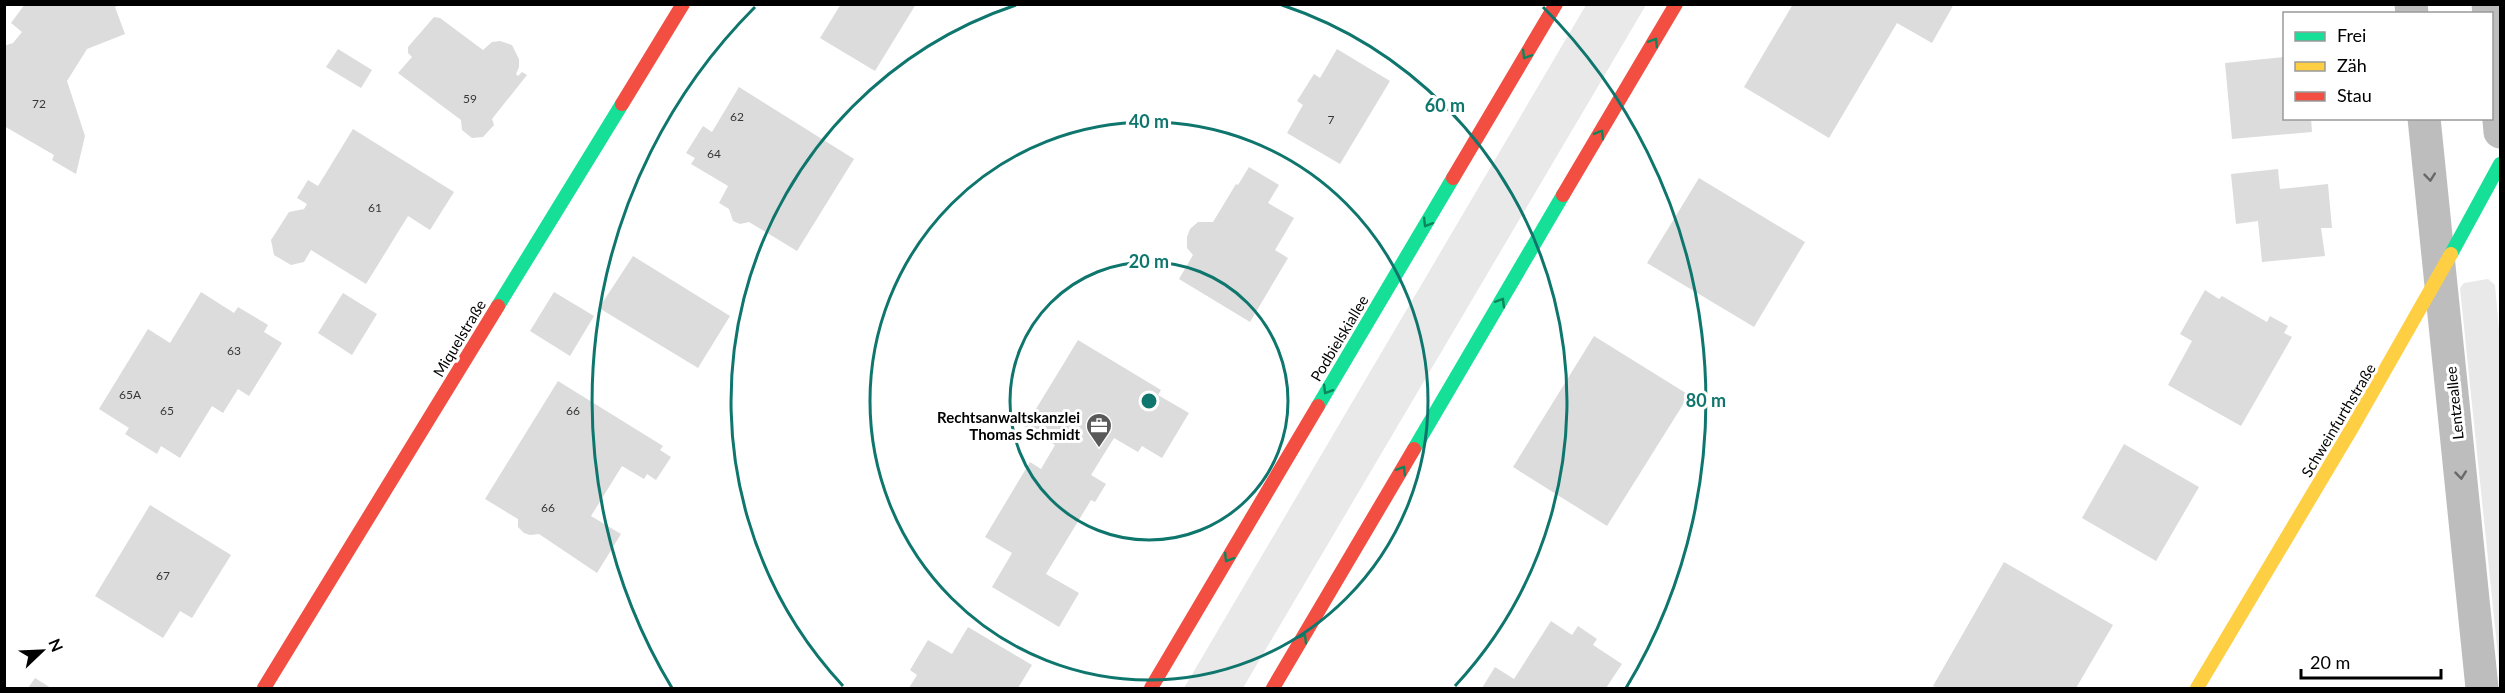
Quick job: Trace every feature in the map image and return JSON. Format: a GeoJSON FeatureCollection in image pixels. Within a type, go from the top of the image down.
{"type":"FeatureCollection","features":[{"type":"Feature","properties":{"kind":"street","name":"Miquelstraße"},"geometry":{"type":"LineString","coordinates":[[264,688],[683,4]]}},
{"type":"Feature","properties":{"kind":"street","name":"Podbielskiallee"},"geometry":{"type":"LineString","coordinates":[[1151,688],[1556,4]]}},
{"type":"Feature","properties":{"kind":"street"},"geometry":{"type":"LineString","coordinates":[[1273,688],[1676,4]]}},
{"type":"Feature","properties":{"kind":"street"},"geometry":{"type":"LineString","coordinates":[[2493,51],[2500,132]]}},
{"type":"Feature","properties":{"kind":"street","name":"Lentzeallee"},"geometry":{"type":"LineString","coordinates":[[2424,120],[2482,688]]}},
{"type":"Feature","properties":{"kind":"street","name":"Schweinfurthstraße"},"geometry":{"type":"LineString","coordinates":[[2197,688],[2441,276],[2500,164]]}},
{"type":"Feature","properties":{"kind":"shaded area"},"geometry":{"type":"Polygon","coordinates":[[[1586,5],[1646,5],[1243,688],[1184,688],[1586,5]]]}},
{"type":"Feature","properties":{"kind":"shaded area"},"geometry":{"type":"Polygon","coordinates":[[[2488,279],[2495,285],[2500,341],[2500,675],[2460,288],[2464,283],[2488,279]]]}},
{"type":"Feature","properties":{"kind":"building"},"geometry":{"type":"Polygon","coordinates":[[[25,4],[123,4],[115,7],[125,34],[87,49],[67,81],[85,136],[76,174],[52,160],[54,155],[4,126],[4,46],[13,43],[22,32],[11,23],[25,4]]]}},
{"type":"Feature","properties":{"kind":"building"},"geometry":{"type":"Polygon","coordinates":[[[841,4],[916,4],[875,71],[820,38],[841,4]]]}},
{"type":"Feature","properties":{"kind":"building"},"geometry":{"type":"Polygon","coordinates":[[[1793,4],[1954,4],[1932,43],[1897,23],[1829,138],[1744,87],[1793,4]]]}},
{"type":"Feature","properties":{"kind":"building"},"geometry":{"type":"Polygon","coordinates":[[[434,17],[440,18],[483,50],[492,42],[500,41],[512,45],[519,59],[516,74],[518,76],[522,72],[527,75],[492,119],[494,125],[483,137],[472,138],[462,130],[461,120],[398,73],[412,57],[408,53],[408,47],[434,17]]]}},
{"type":"Feature","properties":{"kind":"building"},"geometry":{"type":"Polygon","coordinates":[[[338,49],[372,70],[361,88],[326,67],[338,49]]]}},
{"type":"Feature","properties":{"kind":"building"},"geometry":{"type":"Polygon","coordinates":[[[1337,49],[1390,81],[1340,164],[1287,133],[1303,105],[1297,101],[1314,74],[1320,78],[1337,49]]]}},
{"type":"Feature","properties":{"kind":"building"},"geometry":{"type":"Polygon","coordinates":[[[2283,57],[2283,120],[2311,120],[2312,132],[2232,139],[2225,63],[2283,57]]]}},
{"type":"Feature","properties":{"kind":"building"},"geometry":{"type":"Polygon","coordinates":[[[739,87],[854,159],[797,251],[749,222],[740,224],[733,221],[729,209],[719,203],[728,186],[691,164],[695,158],[686,153],[703,126],[712,132],[739,87]]]}},
{"type":"Feature","properties":{"kind":"building"},"geometry":{"type":"Polygon","coordinates":[[[353,129],[454,192],[430,230],[408,216],[366,284],[311,250],[304,262],[291,265],[274,255],[271,240],[289,212],[304,209],[307,204],[297,198],[308,180],[318,186],[353,129]]]}},
{"type":"Feature","properties":{"kind":"building"},"geometry":{"type":"Polygon","coordinates":[[[1249,167],[1279,185],[1268,203],[1294,218],[1275,250],[1288,258],[1250,322],[1179,279],[1193,255],[1187,248],[1190,229],[1198,222],[1213,222],[1249,167]]]}},
{"type":"Feature","properties":{"kind":"building"},"geometry":{"type":"Polygon","coordinates":[[[2278,169],[2280,189],[2328,184],[2332,228],[2321,228],[2325,256],[2262,262],[2258,221],[2236,224],[2231,174],[2278,169]]]}},
{"type":"Feature","properties":{"kind":"building"},"geometry":{"type":"Polygon","coordinates":[[[1699,178],[1805,242],[1754,327],[1647,263],[1699,178]]]}},
{"type":"Feature","properties":{"kind":"building"},"geometry":{"type":"Polygon","coordinates":[[[633,256],[730,316],[698,368],[599,308],[633,256]]]}},
{"type":"Feature","properties":{"kind":"building"},"geometry":{"type":"Polygon","coordinates":[[[2205,290],[2219,299],[2222,296],[2267,322],[2270,316],[2288,326],[2284,333],[2292,337],[2241,426],[2168,385],[2192,341],[2180,334],[2205,290]]]}},
{"type":"Feature","properties":{"kind":"building"},"geometry":{"type":"Polygon","coordinates":[[[201,292],[234,313],[238,307],[268,325],[264,332],[282,343],[249,396],[238,389],[223,413],[212,406],[180,458],[161,446],[157,454],[125,434],[129,428],[99,409],[148,329],[170,343],[201,292]]]}},
{"type":"Feature","properties":{"kind":"building"},"geometry":{"type":"Polygon","coordinates":[[[554,292],[594,316],[570,356],[530,331],[554,292]]]}},
{"type":"Feature","properties":{"kind":"building"},"geometry":{"type":"Polygon","coordinates":[[[343,293],[377,314],[352,355],[318,333],[343,293]]]}},
{"type":"Feature","properties":{"kind":"building"},"geometry":{"type":"Polygon","coordinates":[[[1594,336],[1689,395],[1607,526],[1513,467],[1594,336]]]}},
{"type":"Feature","properties":{"kind":"building"},"geometry":{"type":"Polygon","coordinates":[[[1078,340],[1161,390],[1158,395],[1189,413],[1162,458],[1142,446],[1138,452],[1114,438],[1091,475],[1106,484],[1095,502],[1091,500],[1046,574],[1079,593],[1059,627],[992,587],[1012,553],[985,537],[1030,462],[1041,469],[1055,445],[1025,427],[1078,340]]]}},
{"type":"Feature","properties":{"kind":"building"},"geometry":{"type":"Polygon","coordinates":[[[558,381],[663,446],[660,450],[671,457],[656,480],[647,474],[644,479],[622,466],[591,516],[621,534],[597,573],[539,534],[524,533],[518,527],[518,519],[485,499],[558,381]]]}},
{"type":"Feature","properties":{"kind":"building"},"geometry":{"type":"Polygon","coordinates":[[[2124,444],[2199,487],[2156,561],[2082,518],[2124,444]]]}},
{"type":"Feature","properties":{"kind":"building"},"geometry":{"type":"Polygon","coordinates":[[[150,505],[231,555],[192,618],[180,611],[163,638],[95,596],[150,505]]]}},
{"type":"Feature","properties":{"kind":"building"},"geometry":{"type":"Polygon","coordinates":[[[2004,562],[2113,625],[2076,688],[1938,688],[1933,686],[2004,562]]]}},
{"type":"Feature","properties":{"kind":"building"},"geometry":{"type":"Polygon","coordinates":[[[1551,621],[1572,635],[1578,626],[1597,639],[1593,645],[1622,664],[1606,688],[1482,688],[1495,667],[1514,679],[1551,621]]]}},
{"type":"Feature","properties":{"kind":"building"},"geometry":{"type":"Polygon","coordinates":[[[968,627],[1032,665],[1018,688],[909,688],[917,675],[910,670],[928,640],[952,654],[968,627]]]}},
{"type":"Feature","properties":{"kind":"building"},"geometry":{"type":"Polygon","coordinates":[[[35,678],[51,688],[28,688],[35,678]]]}},
{"type":"Feature","properties":{"kind":"traffic: fast"},"geometry":{"type":"LineString","coordinates":[[498,306],[622,104]]}},
{"type":"Feature","properties":{"kind":"traffic: fast"},"geometry":{"type":"LineString","coordinates":[[2451,254],[2500,164]]}},
{"type":"Feature","properties":{"kind":"traffic: fast"},"geometry":{"type":"LineString","coordinates":[[1318,406],[1453,178]]}},
{"type":"Feature","properties":{"kind":"traffic: fast"},"geometry":{"type":"LineString","coordinates":[[1414,449],[1563,195]]}},
{"type":"Feature","properties":{"kind":"traffic: slow"},"geometry":{"type":"LineString","coordinates":[[2197,688],[2352,428],[2451,254]]}},
{"type":"Feature","properties":{"kind":"traffic: jam"},"geometry":{"type":"LineString","coordinates":[[622,104],[683,4]]}},
{"type":"Feature","properties":{"kind":"traffic: jam"},"geometry":{"type":"LineString","coordinates":[[1453,178],[1556,4]]}},
{"type":"Feature","properties":{"kind":"traffic: jam"},"geometry":{"type":"LineString","coordinates":[[1563,195],[1676,4]]}},
{"type":"Feature","properties":{"kind":"traffic: jam"},"geometry":{"type":"LineString","coordinates":[[264,688],[498,306]]}},
{"type":"Feature","properties":{"kind":"traffic: jam"},"geometry":{"type":"LineString","coordinates":[[1151,688],[1318,406]]}},
{"type":"Feature","properties":{"kind":"traffic: jam"},"geometry":{"type":"LineString","coordinates":[[1273,688],[1414,449]]}},
{"type":"Feature","properties":{"kind":"place","name":"Rechtsanwaltskanzlei Thomas Schmidt"},"geometry":{"type":"Point","coordinates":[1099,449]}}]}
